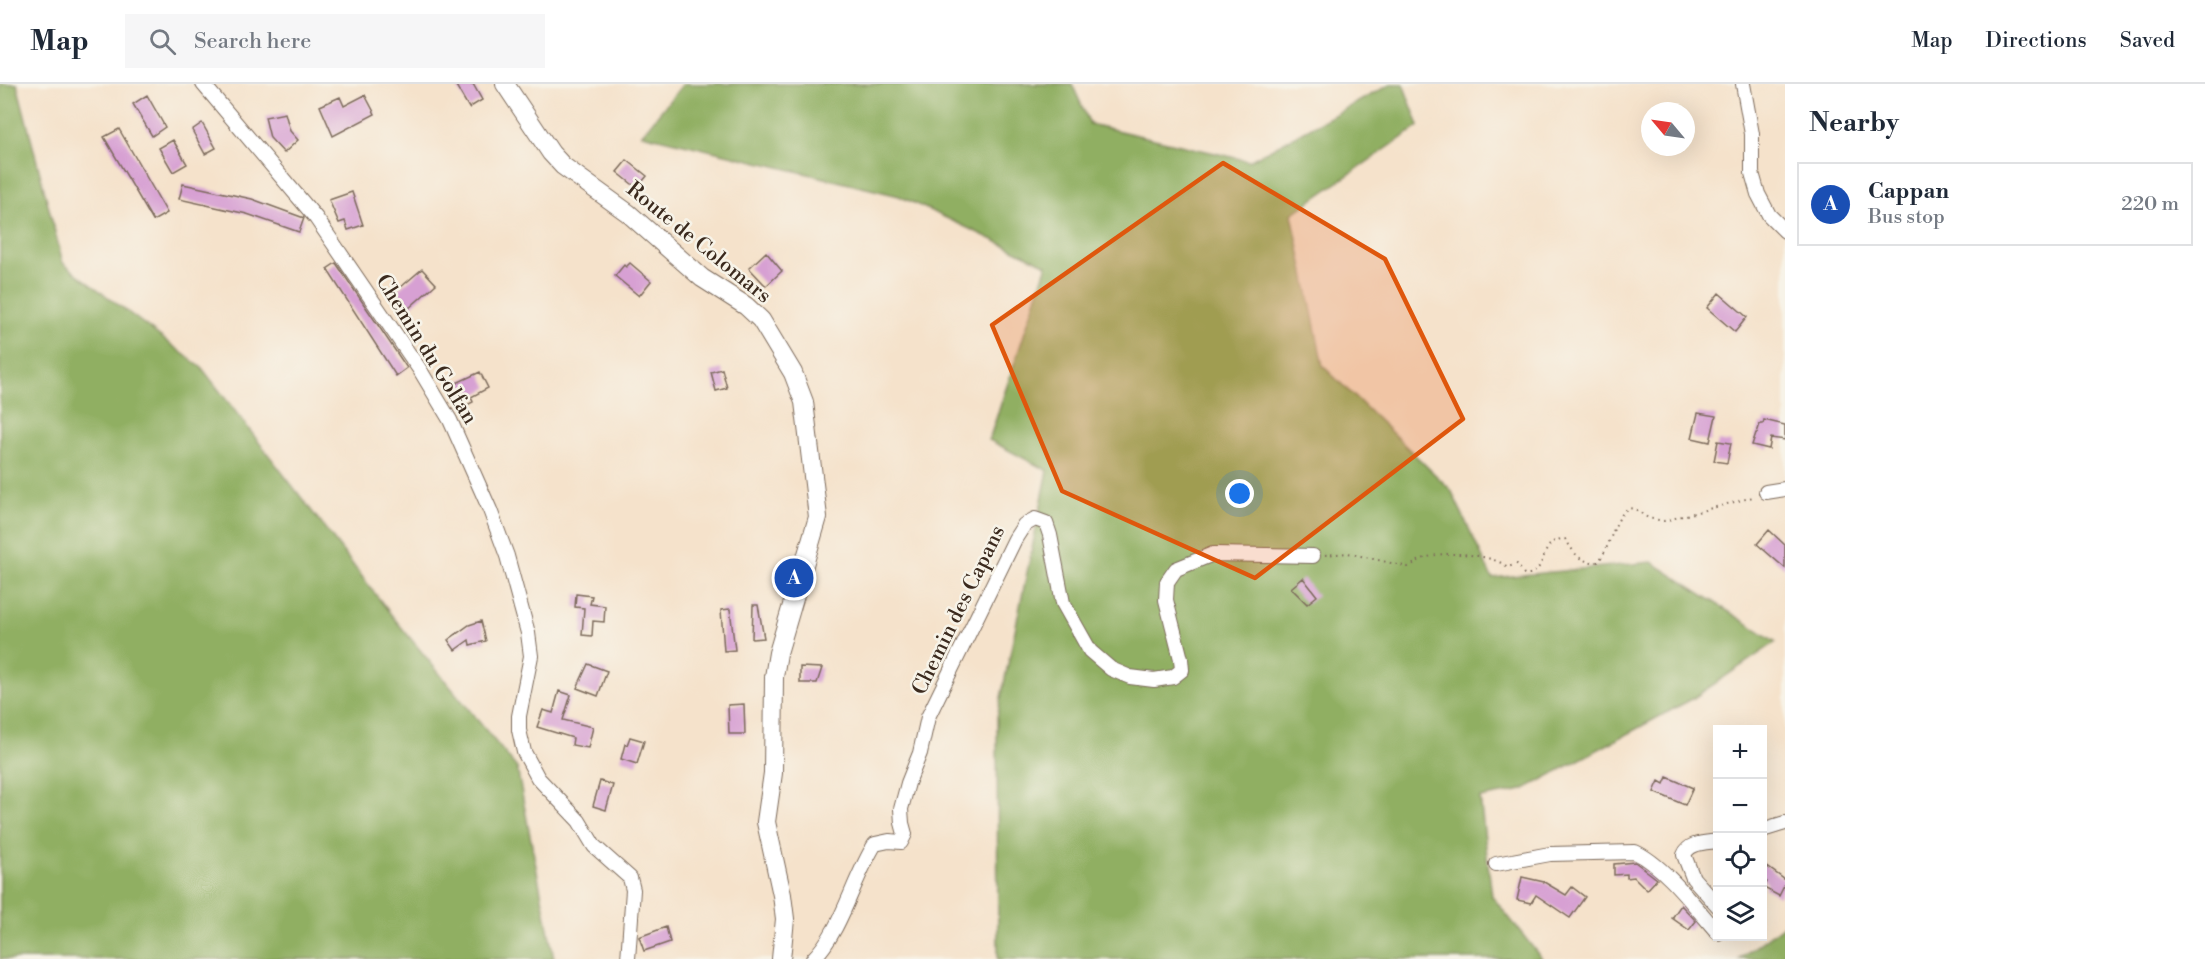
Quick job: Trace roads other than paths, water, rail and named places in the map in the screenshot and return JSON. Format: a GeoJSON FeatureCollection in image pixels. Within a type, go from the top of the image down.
{"type":"FeatureCollection","features":[{"type":"Feature","properties":{"kind":"main road","name":"Route de Colomars"},"geometry":{"type":"LineString","coordinates":[[505,84],[551,153],[563,166],[628,213],[702,278],[746,306],[761,320],[793,373],[804,402],[818,517],[776,665],[773,686],[773,773],[765,822],[782,895],[785,919],[781,959]]}},
{"type":"Feature","properties":{"kind":"street","name":"Chemin du Golfan"},"geometry":{"type":"LineString","coordinates":[[203,84],[316,218],[407,351],[450,420],[507,556],[528,633],[531,656],[519,716],[519,730],[524,752],[538,778],[579,821],[594,846],[630,878],[633,890],[628,959]]}},
{"type":"Feature","properties":{"kind":"street"},"geometry":{"type":"LineString","coordinates":[[1743,84],[1752,134],[1752,173],[1758,194],[1769,215],[1785,231]]}},
{"type":"Feature","properties":{"kind":"street"},"geometry":{"type":"LineString","coordinates":[[1766,492],[1785,489]]}},
{"type":"Feature","properties":{"kind":"street","name":"Chemin des Capans"},"geometry":{"type":"LineString","coordinates":[[813,959],[824,949],[857,882],[864,861],[875,844],[889,841],[901,842],[905,834],[901,809],[920,753],[928,717],[1024,525],[1035,519],[1046,523],[1063,603],[1090,651],[1111,669],[1131,677],[1154,680],[1173,677],[1182,670],[1166,600],[1167,582],[1176,569],[1213,554],[1313,556]]}},
{"type":"Feature","properties":{"kind":"street"},"geometry":{"type":"LineString","coordinates":[[1767,828],[1785,823]]}},
{"type":"Feature","properties":{"kind":"street"},"geometry":{"type":"LineString","coordinates":[[1713,842],[1691,846],[1684,855],[1693,878],[1713,900]]}},
{"type":"Feature","properties":{"kind":"street"},"geometry":{"type":"LineString","coordinates":[[1496,864],[1550,854],[1635,852],[1646,857],[1699,909],[1713,927]]}},
{"type":"Feature","properties":{"kind":"place","name":"Cappan"},"geometry":{"type":"Point","coordinates":[794,578]}}]}
